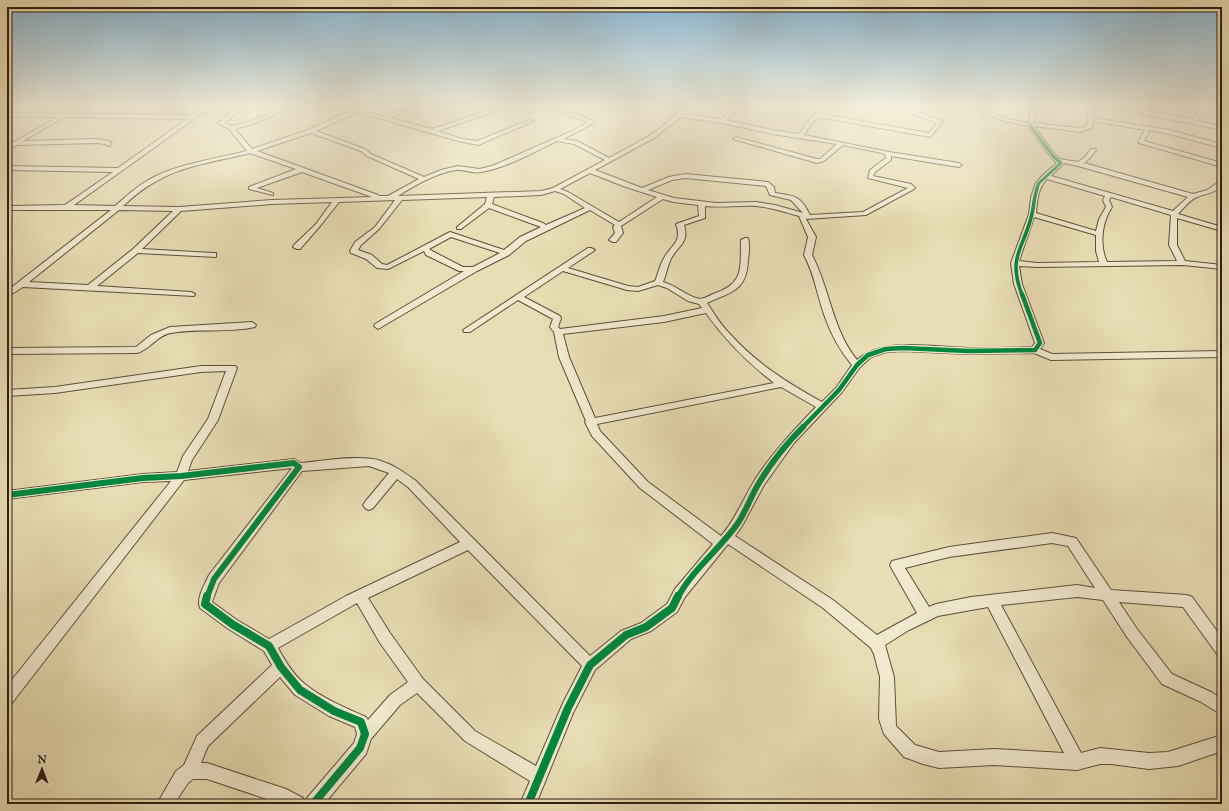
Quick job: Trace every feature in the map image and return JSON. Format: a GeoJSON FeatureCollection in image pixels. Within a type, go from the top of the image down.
{"type":"FeatureCollection","features":[{"type":"Feature","properties":{"kind":"street"},"geometry":{"type":"LineString","coordinates":[[66,208],[155,145]]}},
{"type":"Feature","properties":{"kind":"street"},"geometry":{"type":"LineString","coordinates":[[245,145],[250,151],[382,198]]}},
{"type":"Feature","properties":{"kind":"street"},"geometry":{"type":"LineString","coordinates":[[7,295],[118,208],[138,190],[163,175],[269,145]]}},
{"type":"Feature","properties":{"kind":"street"},"geometry":{"type":"LineString","coordinates":[[349,145],[424,179]]}},
{"type":"Feature","properties":{"kind":"street"},"geometry":{"type":"LineString","coordinates":[[390,198],[411,185],[453,168],[479,171],[494,167],[546,145]]}},
{"type":"Feature","properties":{"kind":"street"},"geometry":{"type":"LineString","coordinates":[[580,145],[609,160]]}},
{"type":"Feature","properties":{"kind":"street"},"geometry":{"type":"LineString","coordinates":[[7,208],[47,207],[179,209],[237,203],[533,194],[554,190],[637,145]]}},
{"type":"Feature","properties":{"kind":"street"},"geometry":{"type":"LineString","coordinates":[[759,145],[822,160],[839,145]]}},
{"type":"Feature","properties":{"kind":"street"},"geometry":{"type":"LineString","coordinates":[[844,145],[888,154],[959,165]]}},
{"type":"Feature","properties":{"kind":"street"},"geometry":{"type":"LineString","coordinates":[[1045,145],[1053,156],[1060,161],[1079,164],[1193,196],[1198,196],[1215,188],[1222,182]]}},
{"type":"Feature","properties":{"kind":"street"},"geometry":{"type":"LineString","coordinates":[[1150,145],[1222,165]]}},
{"type":"Feature","properties":{"kind":"street"},"geometry":{"type":"LineString","coordinates":[[1079,164],[1087,158],[1093,150]]}},
{"type":"Feature","properties":{"kind":"street"},"geometry":{"type":"LineString","coordinates":[[589,170],[628,186],[673,200],[701,204],[765,205],[803,216],[864,214],[912,188],[909,185],[870,177],[872,171],[889,159],[888,154]]}},
{"type":"Feature","properties":{"kind":"street"},"geometry":{"type":"LineString","coordinates":[[1035,350],[1040,343],[1018,284],[1015,263],[1032,214],[1034,197],[1039,183],[1045,176],[1060,165],[1060,161]]}},
{"type":"Feature","properties":{"kind":"street"},"geometry":{"type":"LineString","coordinates":[[7,168],[120,170]]}},
{"type":"Feature","properties":{"kind":"street"},"geometry":{"type":"LineString","coordinates":[[271,194],[251,188],[303,169]]}},
{"type":"Feature","properties":{"kind":"street"},"geometry":{"type":"LineString","coordinates":[[642,190],[671,178],[690,176],[768,184],[772,194],[765,205]]}},
{"type":"Feature","properties":{"kind":"street"},"geometry":{"type":"LineString","coordinates":[[1045,176],[1108,196],[1222,228]]}},
{"type":"Feature","properties":{"kind":"street"},"geometry":{"type":"LineString","coordinates":[[554,190],[566,192],[619,225]]}},
{"type":"Feature","properties":{"kind":"street"},"geometry":{"type":"LineString","coordinates":[[772,194],[791,196],[799,203],[807,214],[803,216]]}},
{"type":"Feature","properties":{"kind":"street"},"geometry":{"type":"LineString","coordinates":[[459,228],[488,205],[491,196]]}},
{"type":"Feature","properties":{"kind":"street"},"geometry":{"type":"LineString","coordinates":[[1104,264],[1098,248],[1104,212],[1109,207],[1106,200],[1108,196]]}},
{"type":"Feature","properties":{"kind":"street"},"geometry":{"type":"LineString","coordinates":[[1182,263],[1172,245],[1174,215],[1193,196]]}},
{"type":"Feature","properties":{"kind":"street"},"geometry":{"type":"LineString","coordinates":[[401,197],[377,228],[358,244],[354,251],[369,257],[380,266],[388,266],[450,234],[506,253]]}},
{"type":"Feature","properties":{"kind":"street"},"geometry":{"type":"LineString","coordinates":[[614,240],[619,233],[617,227],[619,225],[662,197]]}},
{"type":"Feature","properties":{"kind":"street"},"geometry":{"type":"LineString","coordinates":[[297,247],[318,225],[337,200]]}},
{"type":"Feature","properties":{"kind":"street"},"geometry":{"type":"LineString","coordinates":[[658,283],[662,276],[667,259],[682,240],[683,231],[680,224],[703,217],[701,204]]}},
{"type":"Feature","properties":{"kind":"street"},"geometry":{"type":"LineString","coordinates":[[488,205],[541,224],[545,228]]}},
{"type":"Feature","properties":{"kind":"street"},"geometry":{"type":"LineString","coordinates":[[378,326],[474,269],[506,253],[523,239],[590,208]]}},
{"type":"Feature","properties":{"kind":"street"},"geometry":{"type":"LineString","coordinates":[[90,288],[136,251],[179,209]]}},
{"type":"Feature","properties":{"kind":"street"},"geometry":{"type":"LineString","coordinates":[[1032,214],[1100,234]]}},
{"type":"Feature","properties":{"kind":"street"},"geometry":{"type":"LineString","coordinates":[[803,216],[812,237],[808,255],[816,270],[829,317],[846,352],[857,365]]}},
{"type":"Feature","properties":{"kind":"street"},"geometry":{"type":"LineString","coordinates":[[563,269],[627,288],[638,289],[658,283],[670,286],[691,299],[702,302],[736,287],[742,275],[745,240]]}},
{"type":"Feature","properties":{"kind":"street"},"geometry":{"type":"LineString","coordinates":[[425,248],[429,253],[462,269],[474,269]]}},
{"type":"Feature","properties":{"kind":"street"},"geometry":{"type":"LineString","coordinates":[[467,330],[591,250]]}},
{"type":"Feature","properties":{"kind":"street"},"geometry":{"type":"LineString","coordinates":[[136,251],[213,255]]}},
{"type":"Feature","properties":{"kind":"street"},"geometry":{"type":"LineString","coordinates":[[1015,263],[1037,265],[1182,263],[1222,267]]}},
{"type":"Feature","properties":{"kind":"street"},"geometry":{"type":"LineString","coordinates":[[21,284],[191,294]]}},
{"type":"Feature","properties":{"kind":"street"},"geometry":{"type":"LineString","coordinates":[[518,297],[557,318],[554,327],[558,332],[564,357],[590,422],[596,433],[613,453],[644,485],[713,536],[744,547],[828,604],[876,642],[881,652],[887,677],[887,719],[889,729],[910,751],[939,760],[994,758],[1076,762],[1105,756],[1149,760],[1168,760],[1222,743]]}},
{"type":"Feature","properties":{"kind":"street"},"geometry":{"type":"LineString","coordinates":[[702,302],[725,334],[742,352],[782,384],[823,407]]}},
{"type":"Feature","properties":{"kind":"street"},"geometry":{"type":"LineString","coordinates":[[558,332],[664,319],[707,310]]}},
{"type":"Feature","properties":{"kind":"street"},"geometry":{"type":"LineString","coordinates":[[7,351],[137,350],[143,348],[151,339],[160,333],[170,330],[252,326]]}},
{"type":"Feature","properties":{"kind":"street"},"geometry":{"type":"LineString","coordinates":[[528,804],[568,708],[590,665],[626,636],[646,627],[672,608],[680,594],[738,523],[759,483],[790,440],[839,390],[857,365],[868,355],[886,349],[903,348],[968,351],[1035,350],[1051,357],[1222,354]]}},
{"type":"Feature","properties":{"kind":"street"},"geometry":{"type":"LineString","coordinates":[[7,393],[55,390],[201,369],[232,368],[213,420],[187,459],[181,476],[7,698]]}},
{"type":"Feature","properties":{"kind":"street"},"geometry":{"type":"LineString","coordinates":[[590,422],[782,384]]}},
{"type":"Feature","properties":{"kind":"street"},"geometry":{"type":"LineString","coordinates":[[7,495],[143,478],[181,476],[294,463],[299,467],[369,462],[379,464],[396,472],[412,484],[469,544],[590,665]]}},
{"type":"Feature","properties":{"kind":"street"},"geometry":{"type":"LineString","coordinates":[[299,467],[214,580],[206,604],[232,624],[269,646],[281,667],[300,690],[334,711],[361,722],[365,734]]}},
{"type":"Feature","properties":{"kind":"street"},"geometry":{"type":"LineString","coordinates":[[368,505],[396,472]]}},
{"type":"Feature","properties":{"kind":"street"},"geometry":{"type":"LineString","coordinates":[[926,615],[896,565],[949,552],[1052,538],[1072,542],[1106,595],[1167,679],[1206,697],[1222,708]]}},
{"type":"Feature","properties":{"kind":"street"},"geometry":{"type":"LineString","coordinates":[[269,646],[310,622],[360,596],[469,544]]}},
{"type":"Feature","properties":{"kind":"street"},"geometry":{"type":"LineString","coordinates":[[876,642],[936,610],[971,603],[992,602],[1077,591],[1106,595],[1187,601],[1222,648]]}},
{"type":"Feature","properties":{"kind":"street"},"geometry":{"type":"LineString","coordinates":[[360,596],[385,638],[418,684],[470,736],[539,777]]}},
{"type":"Feature","properties":{"kind":"street"},"geometry":{"type":"LineString","coordinates":[[992,602],[1076,762]]}},
{"type":"Feature","properties":{"kind":"street"},"geometry":{"type":"LineString","coordinates":[[165,804],[182,777],[190,771],[202,741],[281,667]]}},
{"type":"Feature","properties":{"kind":"street"},"geometry":{"type":"LineString","coordinates":[[313,804],[360,748],[365,734],[395,700],[418,684]]}},
{"type":"Feature","properties":{"kind":"street"},"geometry":{"type":"LineString","coordinates":[[190,771],[207,770],[286,797],[297,804]]}},
{"type":"Feature","properties":{"kind":"cycle path"},"geometry":{"type":"LineString","coordinates":[[528,804],[568,708],[590,665],[626,635],[646,627],[672,608],[680,593],[738,523],[759,483],[790,440],[839,390],[857,365],[868,355],[886,349],[903,348],[968,351],[1035,350],[1040,343],[1018,284],[1015,263],[1032,214],[1034,197],[1039,183],[1061,163],[1053,156],[1045,145]]}},
{"type":"Feature","properties":{"kind":"cycle path"},"geometry":{"type":"LineString","coordinates":[[7,495],[143,478],[181,476],[294,463],[299,467],[214,579],[208,592],[205,604],[232,624],[269,646],[281,667],[300,690],[334,711],[361,722],[365,734],[360,748],[313,804]]}}]}
